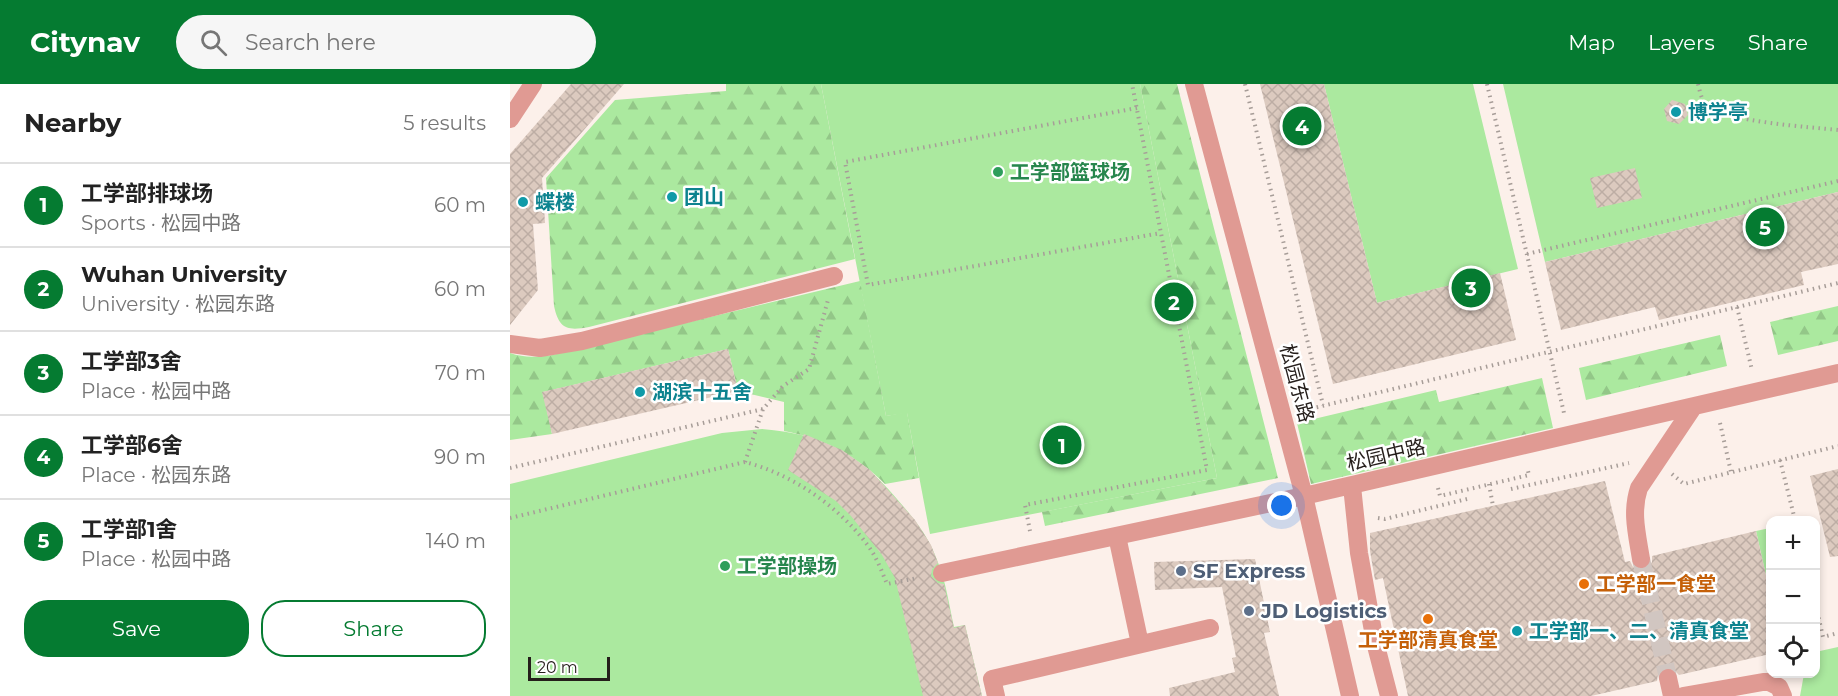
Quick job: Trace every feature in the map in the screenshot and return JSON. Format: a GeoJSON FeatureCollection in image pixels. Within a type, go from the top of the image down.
{"type":"FeatureCollection","features":[{"type":"Feature","properties":{"kind":"street"},"geometry":{"type":"LineString","coordinates":[[510,119],[533,84]]}},
{"type":"Feature","properties":{"kind":"street","name":"松园东路"},"geometry":{"type":"LineString","coordinates":[[1194,84],[1304,496],[1350,696]]}},
{"type":"Feature","properties":{"kind":"street"},"geometry":{"type":"LineString","coordinates":[[510,344],[526,348],[540,348],[582,342],[834,276]]}},
{"type":"Feature","properties":{"kind":"street","name":"松园中路"},"geometry":{"type":"LineString","coordinates":[[942,573],[1352,486],[1838,374]]}},
{"type":"Feature","properties":{"kind":"street"},"geometry":{"type":"LineString","coordinates":[[1641,559],[1634,517],[1639,488],[1694,406]]}},
{"type":"Feature","properties":{"kind":"street"},"geometry":{"type":"LineString","coordinates":[[1352,486],[1359,553],[1373,630],[1389,696]]}},
{"type":"Feature","properties":{"kind":"street"},"geometry":{"type":"LineString","coordinates":[[1117,536],[1140,644]]}},
{"type":"Feature","properties":{"kind":"street"},"geometry":{"type":"LineString","coordinates":[[996,696],[992,679],[1210,628]]}},
{"type":"Feature","properties":{"kind":"street"},"geometry":{"type":"LineString","coordinates":[[1668,678],[1672,696]]}},
{"type":"Feature","properties":{"kind":"street"},"geometry":{"type":"LineString","coordinates":[[1683,696],[1763,682],[1779,687],[1783,696]]}},
{"type":"Feature","properties":{"kind":"path"},"geometry":{"type":"LineString","coordinates":[[1024,505],[1207,470],[1132,84]]}},
{"type":"Feature","properties":{"kind":"path"},"geometry":{"type":"LineString","coordinates":[[1245,84],[1323,405],[1838,283]]}},
{"type":"Feature","properties":{"kind":"path"},"geometry":{"type":"LineString","coordinates":[[1487,84],[1570,436]]}},
{"type":"Feature","properties":{"kind":"path"},"geometry":{"type":"LineString","coordinates":[[1698,84],[1704,102],[1719,113],[1741,118],[1838,130]]}},
{"type":"Feature","properties":{"kind":"path"},"geometry":{"type":"LineString","coordinates":[[1137,108],[844,162],[868,285],[1161,233]]}},
{"type":"Feature","properties":{"kind":"path"},"geometry":{"type":"LineString","coordinates":[[1527,254],[1838,181]]}},
{"type":"Feature","properties":{"kind":"path"},"geometry":{"type":"LineString","coordinates":[[745,462],[763,409],[783,386],[809,369],[834,276]]}},
{"type":"Feature","properties":{"kind":"path"},"geometry":{"type":"LineString","coordinates":[[1737,307],[1757,392]]}},
{"type":"Feature","properties":{"kind":"path"},"geometry":{"type":"LineString","coordinates":[[510,468],[763,409]]}},
{"type":"Feature","properties":{"kind":"path"},"geometry":{"type":"LineString","coordinates":[[1720,421],[1731,472]]}},
{"type":"Feature","properties":{"kind":"path"},"geometry":{"type":"LineString","coordinates":[[1511,489],[1649,458],[1684,484],[1838,446]]}},
{"type":"Feature","properties":{"kind":"path"},"geometry":{"type":"LineString","coordinates":[[1436,478],[1440,496],[1529,475],[1525,458]]}},
{"type":"Feature","properties":{"kind":"path"},"geometry":{"type":"LineString","coordinates":[[1780,460],[1794,516]]}},
{"type":"Feature","properties":{"kind":"path"},"geometry":{"type":"LineString","coordinates":[[510,518],[745,462],[781,474],[829,505],[870,547],[887,584],[917,578]]}},
{"type":"Feature","properties":{"kind":"path"},"geometry":{"type":"LineString","coordinates":[[1489,484],[1493,506]]}},
{"type":"Feature","properties":{"kind":"path"},"geometry":{"type":"LineString","coordinates":[[1355,517],[1385,519],[1471,498]]}},
{"type":"Feature","properties":{"kind":"path"},"geometry":{"type":"LineString","coordinates":[[1820,624],[1823,636],[1838,633]]}},
{"type":"Feature","properties":{"kind":"green space"},"geometry":{"type":"Polygon","coordinates":[[[726,84],[821,84],[855,259],[589,327],[575,329],[565,327],[558,320],[554,306],[546,178],[615,100],[726,91],[726,84]]]}},
{"type":"Feature","properties":{"kind":"green space","name":"工学部篮球场"},"geometry":{"type":"Polygon","coordinates":[[[821,84],[1140,84],[1217,478],[930,534],[907,413],[886,416],[821,84]]]}},
{"type":"Feature","properties":{"kind":"green space"},"geometry":{"type":"Polygon","coordinates":[[[1140,84],[1177,84],[1278,478],[1045,526],[1042,512],[1217,478],[1140,84]]]}},
{"type":"Feature","properties":{"kind":"green space"},"geometry":{"type":"Polygon","coordinates":[[[1324,84],[1473,84],[1518,269],[1377,303],[1324,84]]]}},
{"type":"Feature","properties":{"kind":"green space"},"geometry":{"type":"Polygon","coordinates":[[[1503,84],[1838,84],[1838,192],[1545,262],[1503,84]]]}},
{"type":"Feature","properties":{"kind":"green space"},"geometry":{"type":"Polygon","coordinates":[[[860,281],[886,416],[907,412],[919,478],[885,484],[863,465],[826,443],[784,431],[784,402],[738,391],[728,349],[543,392],[552,434],[510,440],[510,353],[531,357],[552,355],[860,281]]]}},
{"type":"Feature","properties":{"kind":"green space"},"geometry":{"type":"Polygon","coordinates":[[[1838,306],[1838,341],[1778,355],[1770,322],[1838,306]]]}},
{"type":"Feature","properties":{"kind":"green space"},"geometry":{"type":"Polygon","coordinates":[[[1720,335],[1727,366],[1586,400],[1579,368],[1720,335]]]}},
{"type":"Feature","properties":{"kind":"green space"},"geometry":{"type":"Polygon","coordinates":[[[1542,378],[1553,428],[1311,484],[1297,423],[1436,390],[1439,402],[1542,378]]]}},
{"type":"Feature","properties":{"kind":"green space","name":"工学部操场"},"geometry":{"type":"Polygon","coordinates":[[[762,429],[806,436],[842,451],[873,474],[908,512],[931,545],[945,585],[954,627],[965,625],[982,696],[510,696],[510,484],[722,433],[762,429]]]}},
{"type":"Feature","properties":{"kind":"green space"},"geometry":{"type":"Polygon","coordinates":[[[1766,529],[1766,575],[1756,531],[1766,529]]]}},
{"type":"Feature","properties":{"kind":"green space"},"geometry":{"type":"Polygon","coordinates":[[[1838,647],[1838,696],[1800,696],[1803,678],[1820,678],[1820,651],[1838,647]]]}},
{"type":"Feature","properties":{"kind":"building","name":"蝶楼"},"geometry":{"type":"Polygon","coordinates":[[[571,84],[624,84],[542,178],[545,223],[533,224],[538,290],[510,325],[510,154],[571,84]]]}},
{"type":"Feature","properties":{"kind":"building"},"geometry":{"type":"Polygon","coordinates":[[[1260,84],[1324,84],[1377,303],[1500,273],[1516,340],[1333,384],[1260,84]]]}},
{"type":"Feature","properties":{"kind":"building","name":"博学亭"},"geometry":{"type":"Polygon","coordinates":[[[1672,100],[1685,104],[1688,115],[1679,124],[1667,121],[1664,109],[1672,100]]]}},
{"type":"Feature","properties":{"kind":"building"},"geometry":{"type":"Polygon","coordinates":[[[1635,168],[1642,198],[1597,208],[1590,178],[1635,168]]]}},
{"type":"Feature","properties":{"kind":"building"},"geometry":{"type":"Polygon","coordinates":[[[1838,192],[1838,264],[1801,272],[1804,285],[1659,320],[1655,307],[1561,330],[1545,262],[1838,192]]]}},
{"type":"Feature","properties":{"kind":"building","name":"湖滨十五舍"},"geometry":{"type":"Polygon","coordinates":[[[728,349],[738,391],[552,434],[542,392],[728,349]]]}},
{"type":"Feature","properties":{"kind":"building"},"geometry":{"type":"Polygon","coordinates":[[[804,434],[842,450],[870,470],[915,520],[931,545],[938,563],[932,569],[931,576],[938,583],[944,584],[954,628],[965,625],[982,696],[923,696],[895,578],[882,555],[836,501],[788,470],[804,434]]]}},
{"type":"Feature","properties":{"kind":"building"},"geometry":{"type":"Polygon","coordinates":[[[1838,469],[1838,556],[1830,557],[1810,476],[1838,469]]]}},
{"type":"Feature","properties":{"kind":"building","name":"工学部一、二、清真食堂"},"geometry":{"type":"Polygon","coordinates":[[[1605,481],[1625,562],[1630,561],[1638,570],[1649,567],[1652,556],[1756,531],[1766,575],[1766,655],[1679,675],[1672,668],[1665,667],[1658,674],[1657,681],[1591,696],[1408,696],[1383,578],[1375,580],[1370,551],[1370,533],[1605,481]]]}},
{"type":"Feature","properties":{"kind":"building"},"geometry":{"type":"Polygon","coordinates":[[[1255,559],[1270,632],[1264,633],[1279,696],[1170,696],[1169,688],[1235,672],[1232,658],[1236,657],[1222,587],[1155,590],[1154,562],[1255,559]]]}},
{"type":"Feature","properties":{"kind":"tunnel"},"geometry":{"type":"LineString","coordinates":[[1641,559],[1668,678]]}},
{"type":"Feature","properties":{"kind":"place","name":"博学亭"},"geometry":{"type":"Point","coordinates":[1676,112]}},
{"type":"Feature","properties":{"kind":"place","name":"工学部6舍"},"geometry":{"type":"Point","coordinates":[1302,126]}},
{"type":"Feature","properties":{"kind":"place","name":"工学部篮球场"},"geometry":{"type":"Point","coordinates":[998,172]}},
{"type":"Feature","properties":{"kind":"place","name":"团山"},"geometry":{"type":"Point","coordinates":[672,197]}},
{"type":"Feature","properties":{"kind":"place","name":"蝶楼"},"geometry":{"type":"Point","coordinates":[523,202]}},
{"type":"Feature","properties":{"kind":"place","name":"工学部1舍"},"geometry":{"type":"Point","coordinates":[1765,227]}},
{"type":"Feature","properties":{"kind":"place","name":"工学部3舍"},"geometry":{"type":"Point","coordinates":[1471,288]}},
{"type":"Feature","properties":{"kind":"place","name":"Wuhan University"},"geometry":{"type":"Point","coordinates":[1174,302]}},
{"type":"Feature","properties":{"kind":"place","name":"湖滨十五舍"},"geometry":{"type":"Point","coordinates":[640,392]}},
{"type":"Feature","properties":{"kind":"place","name":"工学部排球场"},"geometry":{"type":"Point","coordinates":[1062,445]}},
{"type":"Feature","properties":{"kind":"place","name":"工学部操场"},"geometry":{"type":"Point","coordinates":[725,566]}},
{"type":"Feature","properties":{"kind":"place","name":"SF Express"},"geometry":{"type":"Point","coordinates":[1181,571]}},
{"type":"Feature","properties":{"kind":"place","name":"工学部一食堂"},"geometry":{"type":"Point","coordinates":[1584,584]}},
{"type":"Feature","properties":{"kind":"place","name":"JD Logistics"},"geometry":{"type":"Point","coordinates":[1249,611]}},
{"type":"Feature","properties":{"kind":"place","name":"工学部清真食堂"},"geometry":{"type":"Point","coordinates":[1428,619]}},
{"type":"Feature","properties":{"kind":"place","name":"工学部一、二、清真食堂"},"geometry":{"type":"Point","coordinates":[1517,631]}}]}
